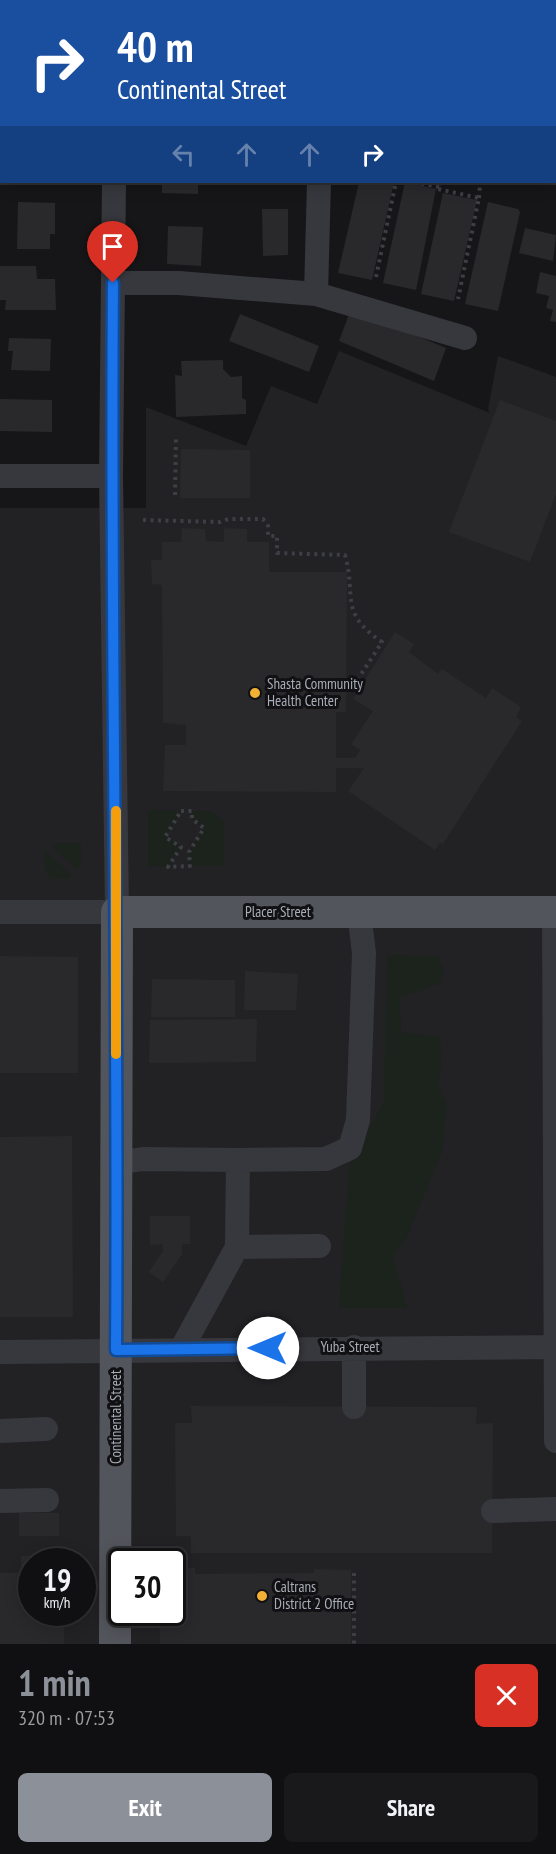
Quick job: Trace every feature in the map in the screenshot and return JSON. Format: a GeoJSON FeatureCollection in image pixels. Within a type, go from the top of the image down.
{"type":"FeatureCollection","features":[{"type":"Feature","properties":{"kind":"main road","name":"Placer Street"},"geometry":{"type":"LineString","coordinates":[[117,912],[555,912]]}},
{"type":"Feature","properties":{"kind":"main road","name":"Continental Street"},"geometry":{"type":"LineString","coordinates":[[115,1644],[117,912]]}},
{"type":"Feature","properties":{"kind":"street","name":"Continental Street"},"geometry":{"type":"LineString","coordinates":[[114,183],[111,476],[117,912]]}},
{"type":"Feature","properties":{"kind":"street"},"geometry":{"type":"LineString","coordinates":[[316,294],[319,183]]}},
{"type":"Feature","properties":{"kind":"street"},"geometry":{"type":"LineString","coordinates":[[113,283],[179,283],[316,294],[465,338]]}},
{"type":"Feature","properties":{"kind":"street"},"geometry":{"type":"LineString","coordinates":[[0,476],[111,476]]}},
{"type":"Feature","properties":{"kind":"street","name":"Placer Street"},"geometry":{"type":"LineString","coordinates":[[0,912],[117,912]]}},
{"type":"Feature","properties":{"kind":"street"},"geometry":{"type":"LineString","coordinates":[[555,912],[556,1441]]}},
{"type":"Feature","properties":{"kind":"street"},"geometry":{"type":"LineString","coordinates":[[116,1163],[143,1159],[326,1159],[350,1148],[358,1119],[364,953],[359,913]]}},
{"type":"Feature","properties":{"kind":"street"},"geometry":{"type":"LineString","coordinates":[[182,1348],[237,1247],[238,1160]]}},
{"type":"Feature","properties":{"kind":"street"},"geometry":{"type":"LineString","coordinates":[[237,1247],[319,1246]]}},
{"type":"Feature","properties":{"kind":"street"},"geometry":{"type":"LineString","coordinates":[[354,1347],[354,1407]]}},
{"type":"Feature","properties":{"kind":"street","name":"Yuba Street"},"geometry":{"type":"LineString","coordinates":[[0,1352],[182,1348],[556,1347]]}},
{"type":"Feature","properties":{"kind":"street"},"geometry":{"type":"LineString","coordinates":[[0,1431],[46,1429]]}},
{"type":"Feature","properties":{"kind":"street"},"geometry":{"type":"LineString","coordinates":[[0,1501],[47,1500]]}},
{"type":"Feature","properties":{"kind":"street"},"geometry":{"type":"LineString","coordinates":[[493,1511],[556,1509]]}},
{"type":"Feature","properties":{"kind":"path"},"geometry":{"type":"LineString","coordinates":[[376,277],[396,183]]}},
{"type":"Feature","properties":{"kind":"path"},"geometry":{"type":"LineString","coordinates":[[419,183],[479,198]]}},
{"type":"Feature","properties":{"kind":"path"},"geometry":{"type":"LineString","coordinates":[[439,187],[440,183]]}},
{"type":"Feature","properties":{"kind":"path"},"geometry":{"type":"LineString","coordinates":[[458,299],[479,198],[480,183]]}},
{"type":"Feature","properties":{"kind":"path"},"geometry":{"type":"LineString","coordinates":[[175,495],[176,436]]}},
{"type":"Feature","properties":{"kind":"path"},"geometry":{"type":"LineString","coordinates":[[143,520],[220,522],[228,519],[263,519],[268,526],[268,536],[277,537],[277,553],[345,555],[354,615],[364,629],[382,642],[358,679]]}},
{"type":"Feature","properties":{"kind":"path"},"geometry":{"type":"LineString","coordinates":[[181,811],[192,811],[192,819],[204,828],[189,852],[190,866],[168,867],[181,847],[165,837],[181,811]]}},
{"type":"Feature","properties":{"kind":"path"},"geometry":{"type":"LineString","coordinates":[[354,1573],[354,1644]]}},
{"type":"Feature","properties":{"kind":"shaded area"},"geometry":{"type":"Polygon","coordinates":[[[339,351],[490,413],[488,409],[498,356],[556,377],[556,1644],[0,1644],[0,508],[146,508],[146,407],[246,446],[271,386],[317,404],[339,351]]]}},
{"type":"Feature","properties":{"kind":"shaded area"},"geometry":{"type":"Polygon","coordinates":[[[148,810],[181,811],[165,836],[181,847],[168,867],[148,866],[148,810]]]}},
{"type":"Feature","properties":{"kind":"shaded area"},"geometry":{"type":"Polygon","coordinates":[[[192,811],[209,811],[224,820],[224,866],[190,866],[189,852],[204,828],[192,819],[192,811]]]}},
{"type":"Feature","properties":{"kind":"shaded area"},"geometry":{"type":"Polygon","coordinates":[[[52,843],[81,843],[81,866],[77,870],[52,846],[52,843]]]}},
{"type":"Feature","properties":{"kind":"shaded area"},"geometry":{"type":"Polygon","coordinates":[[[44,850],[72,875],[68,879],[50,879],[45,867],[44,850]]]}},
{"type":"Feature","properties":{"kind":"shaded area"},"geometry":{"type":"Polygon","coordinates":[[[387,955],[438,956],[444,969],[440,984],[400,997],[401,1032],[440,1037],[441,1065],[438,1084],[447,1105],[442,1152],[406,1239],[393,1256],[407,1308],[339,1308],[349,1165],[384,1102],[387,955]]]}},
{"type":"Feature","properties":{"kind":"building"},"geometry":{"type":"Polygon","coordinates":[[[162,183],[198,183],[198,194],[162,193],[162,183]]]}},
{"type":"Feature","properties":{"kind":"building"},"geometry":{"type":"Polygon","coordinates":[[[359,183],[394,183],[372,280],[338,273],[359,183]]]}},
{"type":"Feature","properties":{"kind":"building"},"geometry":{"type":"Polygon","coordinates":[[[405,183],[436,189],[416,290],[383,283],[405,183]]]}},
{"type":"Feature","properties":{"kind":"building"},"geometry":{"type":"Polygon","coordinates":[[[443,193],[477,200],[454,301],[421,294],[443,193]]]}},
{"type":"Feature","properties":{"kind":"building"},"geometry":{"type":"Polygon","coordinates":[[[18,202],[55,203],[55,234],[50,234],[50,249],[17,249],[18,202]]]}},
{"type":"Feature","properties":{"kind":"building"},"geometry":{"type":"Polygon","coordinates":[[[488,202],[518,209],[520,212],[498,311],[465,304],[488,202]]]}},
{"type":"Feature","properties":{"kind":"building"},"geometry":{"type":"Polygon","coordinates":[[[262,209],[288,209],[288,255],[263,256],[262,209]]]}},
{"type":"Feature","properties":{"kind":"building"},"geometry":{"type":"Polygon","coordinates":[[[168,226],[203,227],[201,266],[167,264],[168,226]]]}},
{"type":"Feature","properties":{"kind":"building"},"geometry":{"type":"Polygon","coordinates":[[[525,228],[556,235],[553,261],[519,253],[525,228]]]}},
{"type":"Feature","properties":{"kind":"building"},"geometry":{"type":"Polygon","coordinates":[[[0,266],[36,266],[37,279],[55,279],[56,310],[5,310],[6,300],[0,300],[0,266]]]}},
{"type":"Feature","properties":{"kind":"building"},"geometry":{"type":"Polygon","coordinates":[[[540,272],[556,276],[556,322],[550,321],[553,310],[546,308],[549,296],[536,293],[540,272]]]}},
{"type":"Feature","properties":{"kind":"building"},"geometry":{"type":"Polygon","coordinates":[[[351,309],[446,348],[434,381],[339,341],[351,309]]]}},
{"type":"Feature","properties":{"kind":"building"},"geometry":{"type":"Polygon","coordinates":[[[240,314],[319,346],[309,372],[229,341],[240,314]]]}},
{"type":"Feature","properties":{"kind":"building"},"geometry":{"type":"Polygon","coordinates":[[[9,338],[51,339],[50,371],[11,370],[13,351],[8,351],[9,338]]]}},
{"type":"Feature","properties":{"kind":"building"},"geometry":{"type":"Polygon","coordinates":[[[223,360],[223,369],[231,377],[242,376],[242,398],[246,400],[246,414],[176,417],[175,375],[182,376],[181,361],[223,360]]]}},
{"type":"Feature","properties":{"kind":"building"},"geometry":{"type":"Polygon","coordinates":[[[0,399],[52,400],[52,432],[0,431],[0,399]]]}},
{"type":"Feature","properties":{"kind":"building"},"geometry":{"type":"Polygon","coordinates":[[[500,400],[556,421],[556,494],[530,562],[449,532],[500,400]]]}},
{"type":"Feature","properties":{"kind":"building"},"geometry":{"type":"Polygon","coordinates":[[[181,449],[250,450],[250,498],[180,498],[181,449]]]}},
{"type":"Feature","properties":{"kind":"building","name":"Shasta Community Health Center"},"geometry":{"type":"Polygon","coordinates":[[[182,528],[205,529],[206,541],[224,542],[224,528],[247,529],[247,542],[269,542],[269,572],[347,572],[346,712],[336,712],[336,758],[355,758],[360,750],[351,744],[373,711],[353,699],[395,632],[414,644],[409,652],[438,674],[442,669],[486,698],[492,688],[521,707],[516,717],[522,721],[443,844],[440,843],[435,850],[348,791],[364,768],[336,768],[336,792],[163,791],[165,745],[186,745],[186,725],[163,723],[162,585],[152,584],[151,560],[162,560],[162,542],[181,542],[182,528]]]}},
{"type":"Feature","properties":{"kind":"building"},"geometry":{"type":"Polygon","coordinates":[[[0,956],[78,957],[78,1073],[0,1073],[0,956]]]}},
{"type":"Feature","properties":{"kind":"building"},"geometry":{"type":"Polygon","coordinates":[[[245,971],[298,974],[296,1010],[244,1010],[245,971]]]}},
{"type":"Feature","properties":{"kind":"building"},"geometry":{"type":"Polygon","coordinates":[[[152,979],[235,980],[235,1017],[151,1017],[152,979]]]}},
{"type":"Feature","properties":{"kind":"building"},"geometry":{"type":"Polygon","coordinates":[[[257,1019],[256,1062],[149,1063],[150,1020],[257,1019]]]}},
{"type":"Feature","properties":{"kind":"building"},"geometry":{"type":"Polygon","coordinates":[[[72,1136],[73,1317],[0,1317],[0,1137],[72,1136]]]}},
{"type":"Feature","properties":{"kind":"building"},"geometry":{"type":"Polygon","coordinates":[[[150,1216],[190,1216],[190,1244],[182,1244],[182,1254],[163,1282],[149,1272],[163,1251],[162,1244],[150,1245],[150,1216]]]}},
{"type":"Feature","properties":{"kind":"building"},"geometry":{"type":"Polygon","coordinates":[[[191,1406],[477,1407],[476,1424],[493,1423],[492,1553],[191,1553],[191,1536],[176,1536],[175,1423],[192,1423],[191,1406]]]}},
{"type":"Feature","properties":{"kind":"building"},"geometry":{"type":"Polygon","coordinates":[[[19,1513],[59,1513],[59,1536],[19,1536],[19,1513]]]}},
{"type":"Feature","properties":{"kind":"building","name":"Caltrans District 2 Office"},"geometry":{"type":"Polygon","coordinates":[[[186,1568],[195,1568],[195,1574],[314,1573],[314,1569],[351,1570],[351,1644],[160,1644],[159,1626],[186,1626],[186,1568]]]}},
{"type":"Feature","properties":{"kind":"building"},"geometry":{"type":"Polygon","coordinates":[[[0,1573],[18,1573],[18,1626],[65,1626],[64,1644],[0,1644],[0,1573]]]}},
{"type":"Feature","properties":{"kind":"slow traffic"},"geometry":{"type":"LineString","coordinates":[[116,811],[116,1054]]}},
{"type":"Feature","properties":{"kind":"place","name":"Shasta Community Health Center"},"geometry":{"type":"Point","coordinates":[255,693]}},
{"type":"Feature","properties":{"kind":"place","name":"Caltrans District 2 Office"},"geometry":{"type":"Point","coordinates":[262,1596]}},
{"type":"Feature","properties":{"kind":"route"},"geometry":{"type":"LineString","coordinates":[[113,283],[111,504],[117,912],[116,1350],[268,1348]]}}]}
